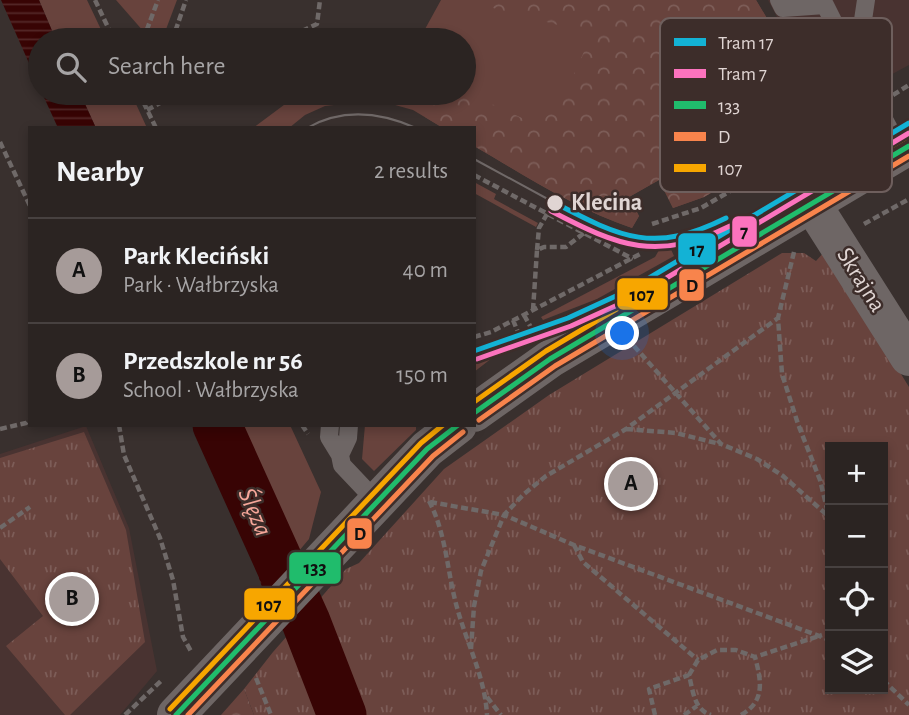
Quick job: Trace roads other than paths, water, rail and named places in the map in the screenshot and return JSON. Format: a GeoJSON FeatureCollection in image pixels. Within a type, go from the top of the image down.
{"type":"FeatureCollection","features":[{"type":"Feature","properties":{"kind":"street"},"geometry":{"type":"LineString","coordinates":[[476,412],[558,355],[832,192]]}},
{"type":"Feature","properties":{"kind":"street","name":"Skrajna"},"geometry":{"type":"LineString","coordinates":[[812,204],[909,357]]}},
{"type":"Feature","properties":{"kind":"street"},"geometry":{"type":"LineString","coordinates":[[176,715],[252,652],[328,555],[427,449],[455,427]]}},
{"type":"Feature","properties":{"kind":"lane"},"geometry":{"type":"LineString","coordinates":[[779,0],[783,8],[825,5],[832,18]]}},
{"type":"Feature","properties":{"kind":"lane"},"geometry":{"type":"LineString","coordinates":[[863,18],[866,0]]}},
{"type":"Feature","properties":{"kind":"lane"},"geometry":{"type":"LineString","coordinates":[[892,130],[905,149]]}},
{"type":"Feature","properties":{"kind":"lane"},"geometry":{"type":"LineString","coordinates":[[330,427],[329,437],[340,455],[342,465],[377,502]]}},
{"type":"Feature","properties":{"kind":"lane"},"geometry":{"type":"LineString","coordinates":[[340,455],[348,438],[349,427]]}},
{"type":"Feature","properties":{"kind":"water"},"geometry":{"type":"Polygon","coordinates":[[[1,0],[39,0],[51,28],[28,28],[28,61],[1,0]]]}},
{"type":"Feature","properties":{"kind":"water"},"geometry":{"type":"Polygon","coordinates":[[[47,105],[85,105],[95,126],[57,126],[47,105]]]}},
{"type":"Feature","properties":{"kind":"water"},"geometry":{"type":"Polygon","coordinates":[[[196,427],[233,427],[293,558],[263,590],[259,565],[196,427]]]}},
{"type":"Feature","properties":{"kind":"water"},"geometry":{"type":"Polygon","coordinates":[[[317,603],[363,715],[324,715],[290,633],[317,603]]]}},
{"type":"Feature","properties":{"kind":"waterway","name":"Ślęza"},"geometry":{"type":"LineString","coordinates":[[218,427],[306,622],[342,715]]}},
{"type":"Feature","properties":{"kind":"tram line"},"geometry":{"type":"LineString","coordinates":[[311,126],[334,117],[361,114],[389,118],[410,126]]}},
{"type":"Feature","properties":{"kind":"tram line","name":"17"},"geometry":{"type":"LineString","coordinates":[[892,133],[909,123]]}},
{"type":"Feature","properties":{"kind":"tram line","name":"7"},"geometry":{"type":"LineString","coordinates":[[892,143],[909,133]]}},
{"type":"Feature","properties":{"kind":"tram line"},"geometry":{"type":"LineString","coordinates":[[476,160],[555,203]]}},
{"type":"Feature","properties":{"kind":"tram line","name":"17"},"geometry":{"type":"LineString","coordinates":[[476,350],[568,318],[629,290],[793,192]]}},
{"type":"Feature","properties":{"kind":"tram line","name":"7"},"geometry":{"type":"LineString","coordinates":[[477,359],[571,326],[633,298],[810,192]]}},
{"type":"Feature","properties":{"kind":"tram line","name":"17"},"geometry":{"type":"LineString","coordinates":[[555,203],[600,225],[639,237],[678,236],[726,218]]}},
{"type":"Feature","properties":{"kind":"tram line","name":"7"},"geometry":{"type":"LineString","coordinates":[[551,211],[598,234],[639,246],[681,244],[730,226]]}},
{"type":"Feature","properties":{"kind":"place","name":"Klecina"},"geometry":{"type":"Point","coordinates":[555,203]}},
{"type":"Feature","properties":{"kind":"place","name":"Park Kleciński"},"geometry":{"type":"Point","coordinates":[631,484]}},
{"type":"Feature","properties":{"kind":"place","name":"Przedszkole nr 56"},"geometry":{"type":"Point","coordinates":[72,599]}}]}
